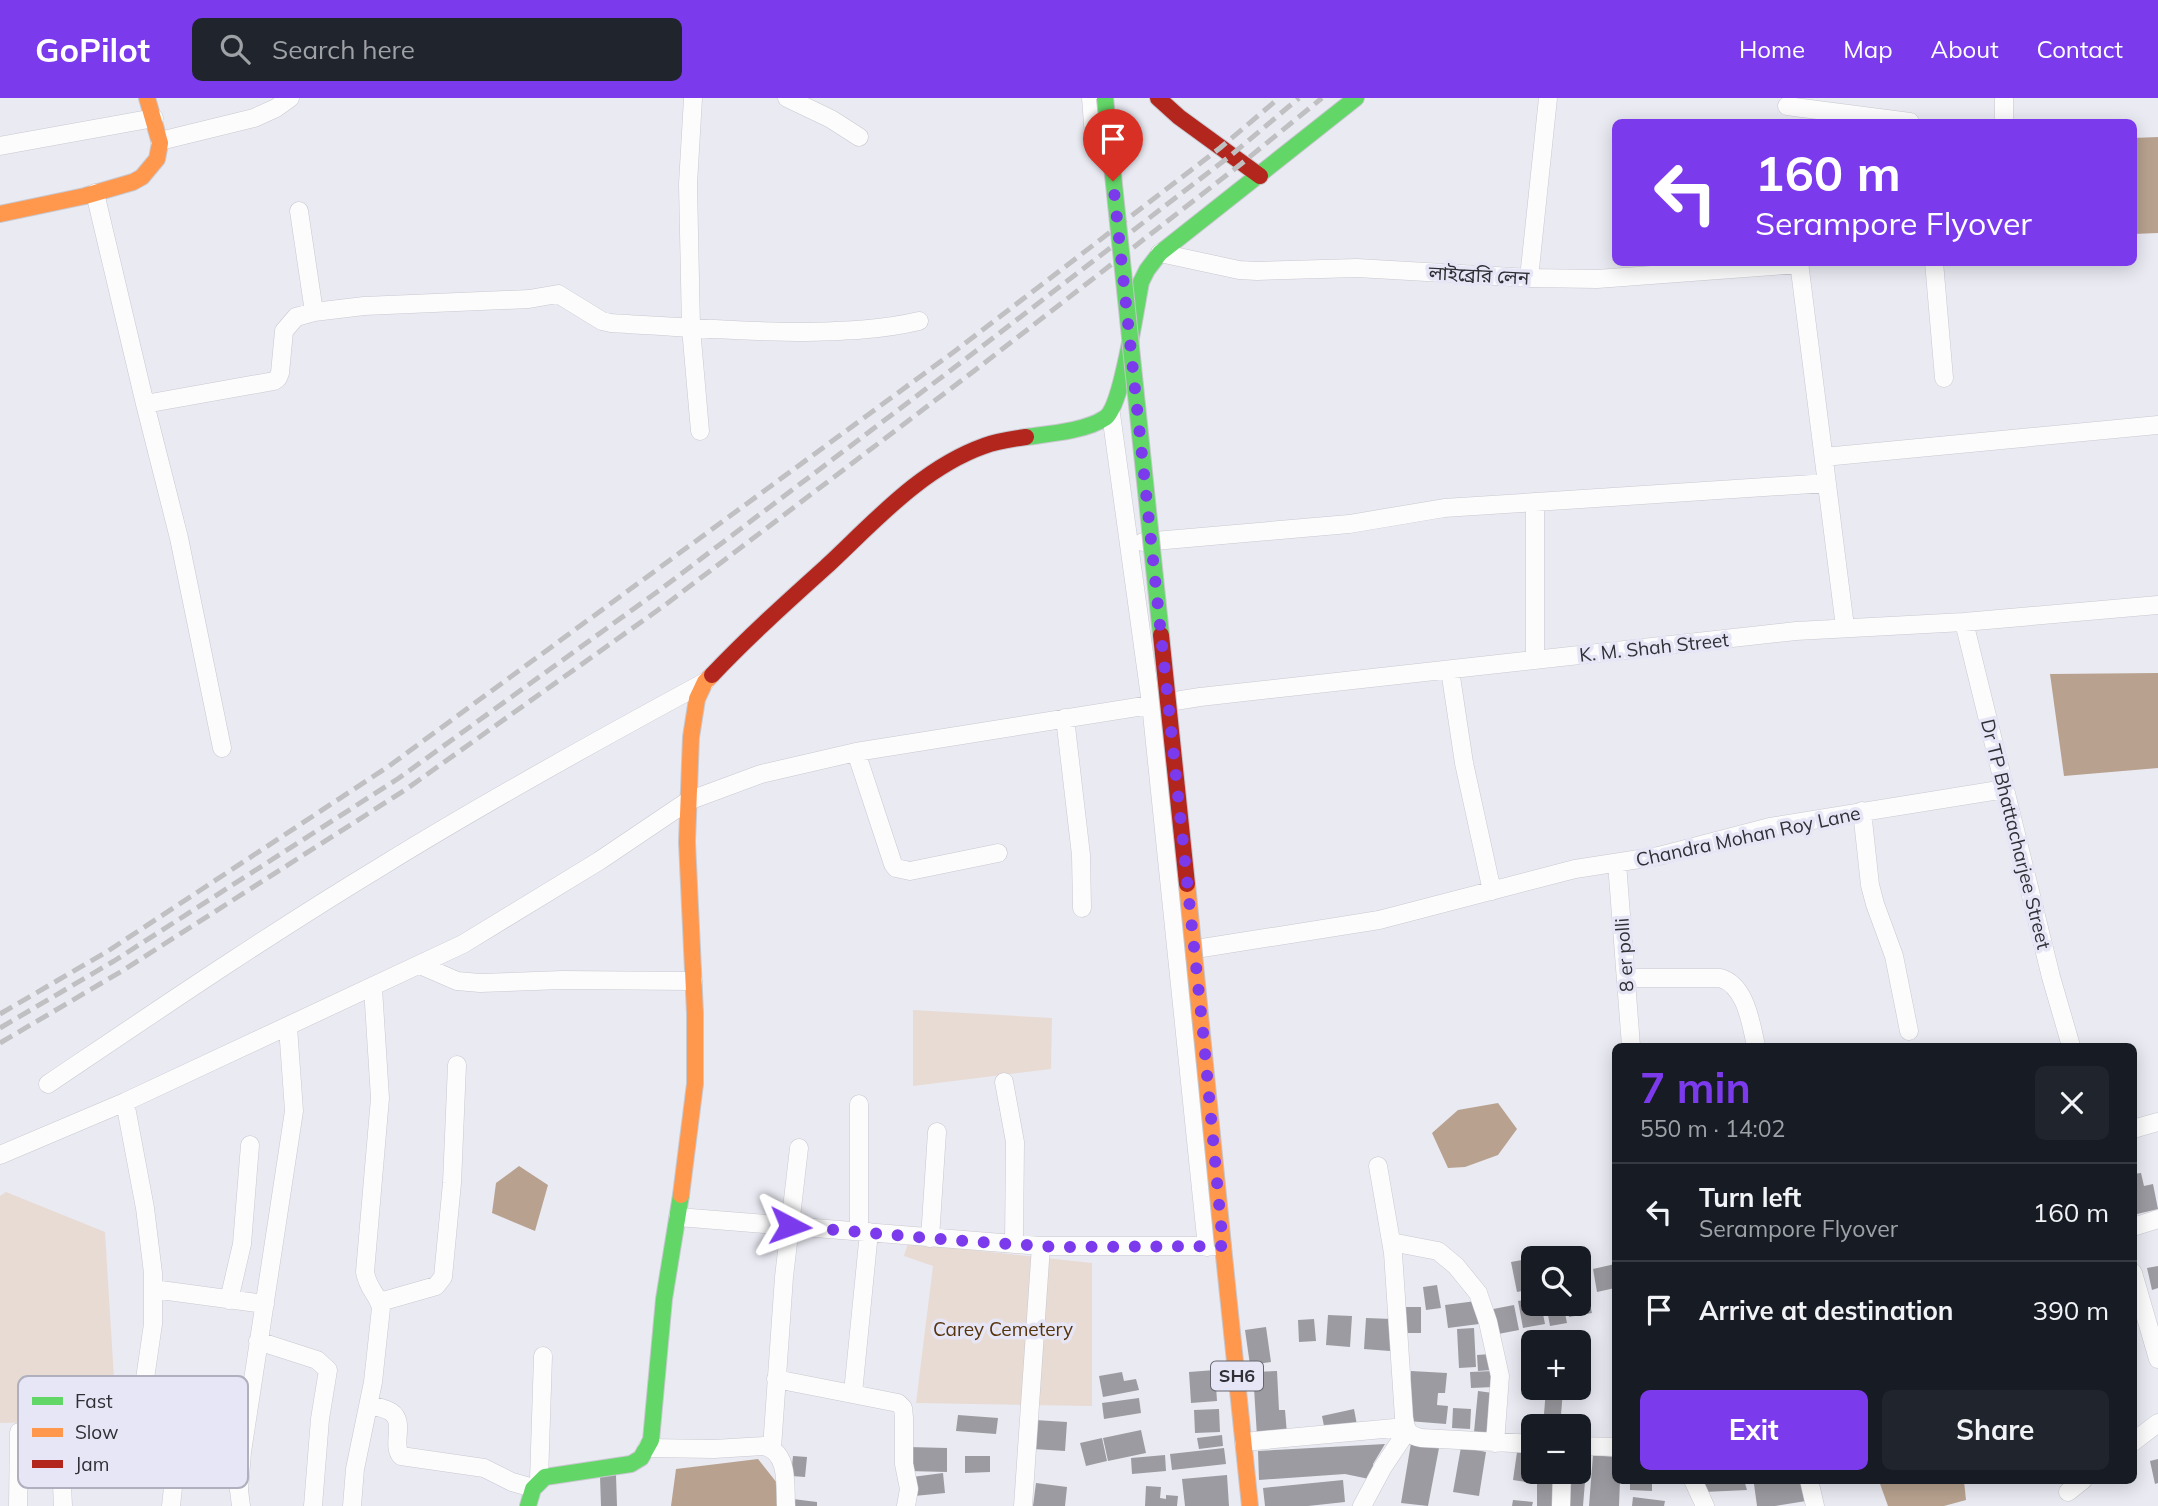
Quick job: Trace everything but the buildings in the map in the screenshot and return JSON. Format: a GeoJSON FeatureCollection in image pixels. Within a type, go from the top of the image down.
{"type":"FeatureCollection","features":[{"type":"Feature","properties":{"kind":"street"},"geometry":{"type":"LineString","coordinates":[[0,214],[95,193],[133,183],[142,177],[157,159],[160,141],[147,98]]}},
{"type":"Feature","properties":{"kind":"street"},"geometry":{"type":"LineString","coordinates":[[160,141],[254,118],[290,98]]}},
{"type":"Feature","properties":{"kind":"street"},"geometry":{"type":"LineString","coordinates":[[693,98],[688,184],[691,328],[701,431]]}},
{"type":"Feature","properties":{"kind":"street"},"geometry":{"type":"LineString","coordinates":[[787,98],[831,119],[859,137]]}},
{"type":"Feature","properties":{"kind":"street"},"geometry":{"type":"LineString","coordinates":[[1091,98],[1095,149]]}},
{"type":"Feature","properties":{"kind":"street","name":"SH6"},"geometry":{"type":"LineString","coordinates":[[1105,98],[1210,1098],[1215,1247],[1244,1442],[1250,1506]]}},
{"type":"Feature","properties":{"kind":"street"},"geometry":{"type":"LineString","coordinates":[[1158,98],[1179,117],[1260,176]]}},
{"type":"Feature","properties":{"kind":"street"},"geometry":{"type":"LineString","coordinates":[[678,1217],[1041,1246],[1215,1247],[1177,952],[1151,704],[1111,414],[1119,391],[1141,282],[1160,253],[1356,98]]}},
{"type":"Feature","properties":{"kind":"street"},"geometry":{"type":"LineString","coordinates":[[1529,278],[1548,98]]}},
{"type":"Feature","properties":{"kind":"street"},"geometry":{"type":"LineString","coordinates":[[2004,98],[2004,119]]}},
{"type":"Feature","properties":{"kind":"street"},"geometry":{"type":"LineString","coordinates":[[1787,109],[1882,119]]}},
{"type":"Feature","properties":{"kind":"street"},"geometry":{"type":"LineString","coordinates":[[0,146],[154,118]]}},
{"type":"Feature","properties":{"kind":"street"},"geometry":{"type":"LineString","coordinates":[[95,193],[179,538],[222,748]]}},
{"type":"Feature","properties":{"kind":"street"},"geometry":{"type":"LineString","coordinates":[[299,211],[314,312]]}},
{"type":"Feature","properties":{"kind":"street","name":"লাইব্রেরি লেন"},"geometry":{"type":"LineString","coordinates":[[1160,253],[1239,270],[1357,268],[1529,278],[1597,279],[1761,266]]}},
{"type":"Feature","properties":{"kind":"street"},"geometry":{"type":"LineString","coordinates":[[1799,266],[1845,627]]}},
{"type":"Feature","properties":{"kind":"street"},"geometry":{"type":"LineString","coordinates":[[1934,266],[1944,378]]}},
{"type":"Feature","properties":{"kind":"street"},"geometry":{"type":"LineString","coordinates":[[145,404],[274,381],[280,373],[284,331],[296,317],[364,306],[507,301],[554,294],[562,295],[602,321],[691,328],[765,332],[851,332],[896,327],[919,321]]}},
{"type":"Feature","properties":{"kind":"street"},"geometry":{"type":"LineString","coordinates":[[48,1084],[238,957],[383,865],[588,745],[705,682],[777,609],[915,485],[934,472],[985,445],[1086,426],[1103,421],[1111,414]]}},
{"type":"Feature","properties":{"kind":"street"},"geometry":{"type":"LineString","coordinates":[[1824,457],[2158,425]]}},
{"type":"Feature","properties":{"kind":"street"},"geometry":{"type":"LineString","coordinates":[[1129,543],[1349,524],[1444,508],[1827,483]]}},
{"type":"Feature","properties":{"kind":"street"},"geometry":{"type":"LineString","coordinates":[[1535,502],[1535,660]]}},
{"type":"Feature","properties":{"kind":"street","name":"K. M. Shah Street"},"geometry":{"type":"LineString","coordinates":[[0,1155],[125,1102],[373,988],[482,934],[599,861],[688,801],[761,774],[856,752],[1151,704],[1845,627],[1964,622],[2158,606]]}},
{"type":"Feature","properties":{"kind":"street","name":"Dr TP Bhattacharjee Street"},"geometry":{"type":"LineString","coordinates":[[1964,622],[2051,977],[2070,1043]]}},
{"type":"Feature","properties":{"kind":"street"},"geometry":{"type":"LineString","coordinates":[[1450,670],[1465,763],[1492,891]]}},
{"type":"Feature","properties":{"kind":"street"},"geometry":{"type":"LineString","coordinates":[[369,1405],[395,1415],[398,1427],[396,1446],[401,1456],[484,1468],[512,1482],[536,1484],[545,1477],[631,1464],[640,1458],[651,1440],[664,1298],[678,1217],[695,1084],[688,801],[694,711],[705,682]]}},
{"type":"Feature","properties":{"kind":"street"},"geometry":{"type":"LineString","coordinates":[[1065,718],[1081,855],[1082,908]]}},
{"type":"Feature","properties":{"kind":"street"},"geometry":{"type":"LineString","coordinates":[[856,752],[896,869],[910,871],[998,853]]}},
{"type":"Feature","properties":{"kind":"street","name":"Chandra Mohan Roy Lane"},"geometry":{"type":"LineString","coordinates":[[1177,952],[1379,920],[1575,869],[1660,856],[1770,827],[2005,789]]}},
{"type":"Feature","properties":{"kind":"street"},"geometry":{"type":"LineString","coordinates":[[1862,811],[1870,885],[1894,956],[1909,1031]]}},
{"type":"Feature","properties":{"kind":"street","name":"8 er polli"},"geometry":{"type":"LineString","coordinates":[[1617,863],[1631,1043]]}},
{"type":"Feature","properties":{"kind":"street"},"geometry":{"type":"LineString","coordinates":[[420,965],[457,981],[480,983],[562,980],[693,981]]}},
{"type":"Feature","properties":{"kind":"street"},"geometry":{"type":"LineString","coordinates":[[1626,978],[1726,979],[1737,989],[1744,1001],[1755,1043]]}},
{"type":"Feature","properties":{"kind":"street"},"geometry":{"type":"LineString","coordinates":[[352,1506],[355,1469],[369,1405],[381,1308],[380,1302],[370,1289],[365,1272],[380,1098],[373,988]]}},
{"type":"Feature","properties":{"kind":"street"},"geometry":{"type":"LineString","coordinates":[[248,1414],[294,1111],[288,1027]]}},
{"type":"Feature","properties":{"kind":"street"},"geometry":{"type":"LineString","coordinates":[[380,1302],[436,1286],[443,1277],[452,1183],[457,1065]]}},
{"type":"Feature","properties":{"kind":"street"},"geometry":{"type":"LineString","coordinates":[[1004,1082],[1015,1142],[1014,1244]]}},
{"type":"Feature","properties":{"kind":"street"},"geometry":{"type":"LineString","coordinates":[[125,1102],[145,1208],[153,1273],[153,1324],[145,1376]]}},
{"type":"Feature","properties":{"kind":"street"},"geometry":{"type":"LineString","coordinates":[[853,1393],[864,1232],[859,1104]]}},
{"type":"Feature","properties":{"kind":"street"},"geometry":{"type":"LineString","coordinates":[[2137,1128],[2158,1122]]}},
{"type":"Feature","properties":{"kind":"street"},"geometry":{"type":"LineString","coordinates":[[930,1238],[937,1132]]}},
{"type":"Feature","properties":{"kind":"street"},"geometry":{"type":"LineString","coordinates":[[229,1300],[242,1244],[250,1145]]}},
{"type":"Feature","properties":{"kind":"street"},"geometry":{"type":"LineString","coordinates":[[772,1448],[776,1379],[799,1148]]}},
{"type":"Feature","properties":{"kind":"street"},"geometry":{"type":"LineString","coordinates":[[1362,1506],[1406,1429],[1391,1242],[1378,1166]]}},
{"type":"Feature","properties":{"kind":"street"},"geometry":{"type":"LineString","coordinates":[[2137,1226],[2158,1219]]}},
{"type":"Feature","properties":{"kind":"street"},"geometry":{"type":"LineString","coordinates":[[1391,1242],[1438,1251],[1456,1266],[1479,1293],[1500,1376],[1495,1443]]}},
{"type":"Feature","properties":{"kind":"street"},"geometry":{"type":"LineString","coordinates":[[1023,1506],[1041,1246]]}},
{"type":"Feature","properties":{"kind":"street"},"geometry":{"type":"LineString","coordinates":[[2137,1286],[2158,1359]]}},
{"type":"Feature","properties":{"kind":"street"},"geometry":{"type":"LineString","coordinates":[[153,1289],[265,1304]]}},
{"type":"Feature","properties":{"kind":"street"},"geometry":{"type":"LineString","coordinates":[[258,1341],[317,1360],[328,1370],[320,1419],[313,1506]]}},
{"type":"Feature","properties":{"kind":"street"},"geometry":{"type":"LineString","coordinates":[[528,1506],[536,1484],[544,1356]]}},
{"type":"Feature","properties":{"kind":"street"},"geometry":{"type":"LineString","coordinates":[[776,1379],[898,1403],[903,1408],[904,1464],[909,1489],[906,1506]]}},
{"type":"Feature","properties":{"kind":"street"},"geometry":{"type":"LineString","coordinates":[[2137,1439],[2158,1423]]}},
{"type":"Feature","properties":{"kind":"street"},"geometry":{"type":"LineString","coordinates":[[1244,1442],[1406,1429],[1413,1436],[1422,1438],[1521,1444]]}},
{"type":"Feature","properties":{"kind":"street"},"geometry":{"type":"LineString","coordinates":[[1591,1446],[1612,1447]]}},
{"type":"Feature","properties":{"kind":"street"},"geometry":{"type":"LineString","coordinates":[[647,1448],[772,1448],[777,1453],[784,1471],[786,1506]]}},
{"type":"Feature","properties":{"kind":"street"},"geometry":{"type":"LineString","coordinates":[[1561,1506],[1562,1484]]}},
{"type":"Feature","properties":{"kind":"street"},"geometry":{"type":"LineString","coordinates":[[1695,1484],[1705,1506]]}},
{"type":"Feature","properties":{"kind":"street"},"geometry":{"type":"LineString","coordinates":[[1810,1484],[1815,1506]]}},
{"type":"Feature","properties":{"kind":"street"},"geometry":{"type":"LineString","coordinates":[[2068,1492],[2078,1484]]}},
{"type":"Feature","properties":{"kind":"street"},"geometry":{"type":"LineString","coordinates":[[18,1488],[18,1506]]}},
{"type":"Feature","properties":{"kind":"street"},"geometry":{"type":"LineString","coordinates":[[62,1488],[63,1506]]}},
{"type":"Feature","properties":{"kind":"street"},"geometry":{"type":"LineString","coordinates":[[171,1506],[173,1488]]}},
{"type":"Feature","properties":{"kind":"street"},"geometry":{"type":"LineString","coordinates":[[239,1488],[241,1506]]}},
{"type":"Feature","properties":{"kind":"green space"},"geometry":{"type":"Polygon","coordinates":[[[913,1010],[1052,1018],[1051,1069],[913,1086],[913,1010]]]}},
{"type":"Feature","properties":{"kind":"green space"},"geometry":{"type":"Polygon","coordinates":[[[6,1192],[105,1232],[114,1376],[18,1376],[18,1423],[0,1423],[0,1196],[6,1192]]]}},
{"type":"Feature","properties":{"kind":"green space","name":"Carey Cemetery"},"geometry":{"type":"Polygon","coordinates":[[[908,1243],[1092,1263],[1092,1406],[916,1403],[933,1266],[904,1256],[908,1243]]]}},
{"type":"Feature","properties":{"kind":"shaded area"},"geometry":{"type":"Polygon","coordinates":[[[2158,137],[2158,233],[2137,234],[2137,138],[2158,137]]]}},
{"type":"Feature","properties":{"kind":"shaded area"},"geometry":{"type":"Polygon","coordinates":[[[2158,673],[2158,768],[2064,776],[2050,674],[2158,673]]]}},
{"type":"Feature","properties":{"kind":"shaded area"},"geometry":{"type":"Polygon","coordinates":[[[1498,1103],[1517,1129],[1498,1155],[1465,1167],[1448,1168],[1432,1133],[1458,1110],[1498,1103]]]}},
{"type":"Feature","properties":{"kind":"shaded area"},"geometry":{"type":"Polygon","coordinates":[[[519,1166],[548,1185],[535,1231],[492,1213],[496,1183],[519,1166]]]}},
{"type":"Feature","properties":{"kind":"shaded area"},"geometry":{"type":"Polygon","coordinates":[[[758,1459],[777,1483],[778,1506],[671,1506],[676,1469],[758,1459]]]}},
{"type":"Feature","properties":{"kind":"shaded area"},"geometry":{"type":"Polygon","coordinates":[[[1880,1484],[1964,1484],[1966,1500],[1944,1506],[1888,1506],[1880,1484]]]}},
{"type":"Feature","properties":{"kind":"railway"},"geometry":{"type":"LineString","coordinates":[[0,1014],[108,951],[389,766],[955,351],[1220,148],[1279,98]]}},
{"type":"Feature","properties":{"kind":"railway"},"geometry":{"type":"LineString","coordinates":[[0,1028],[114,961],[399,778],[657,592],[963,361],[1230,156],[1299,98]]}},
{"type":"Feature","properties":{"kind":"railway"},"geometry":{"type":"LineString","coordinates":[[0,1043],[122,971],[405,790],[665,605],[974,371],[1322,98]]}},
{"type":"Feature","properties":{"kind":"traffic: fast"},"geometry":{"type":"LineString","coordinates":[[1105,98],[1161,635]]}},
{"type":"Feature","properties":{"kind":"traffic: fast"},"geometry":{"type":"LineString","coordinates":[[1026,437],[1077,429],[1105,418],[1111,410],[1123,377],[1141,282],[1160,253],[1356,98]]}},
{"type":"Feature","properties":{"kind":"traffic: fast"},"geometry":{"type":"LineString","coordinates":[[528,1506],[533,1489],[545,1477],[631,1464],[641,1458],[651,1440],[664,1299],[681,1195]]}},
{"type":"Feature","properties":{"kind":"traffic: slow"},"geometry":{"type":"LineString","coordinates":[[0,214],[85,196],[142,177],[157,159],[160,143],[147,98]]}},
{"type":"Feature","properties":{"kind":"traffic: slow"},"geometry":{"type":"LineString","coordinates":[[681,1195],[695,1084],[695,1013],[687,842],[691,737],[697,699],[705,682],[712,675]]}},
{"type":"Feature","properties":{"kind":"traffic: slow"},"geometry":{"type":"LineString","coordinates":[[1187,884],[1223,1246]]}},
{"type":"Feature","properties":{"kind":"traffic: slow"},"geometry":{"type":"LineString","coordinates":[[1223,1246],[1250,1506]]}},
{"type":"Feature","properties":{"kind":"traffic: jam"},"geometry":{"type":"LineString","coordinates":[[1158,98],[1179,117],[1260,176]]}},
{"type":"Feature","properties":{"kind":"traffic: jam"},"geometry":{"type":"LineString","coordinates":[[712,675],[900,497],[961,456],[999,441],[1026,437]]}},
{"type":"Feature","properties":{"kind":"traffic: jam"},"geometry":{"type":"LineString","coordinates":[[1161,635],[1187,884]]}},
{"type":"Feature","properties":{"kind":"route"},"geometry":{"type":"LineString","coordinates":[[790,1226],[1058,1247],[1223,1246],[1113,181]]}}]}
